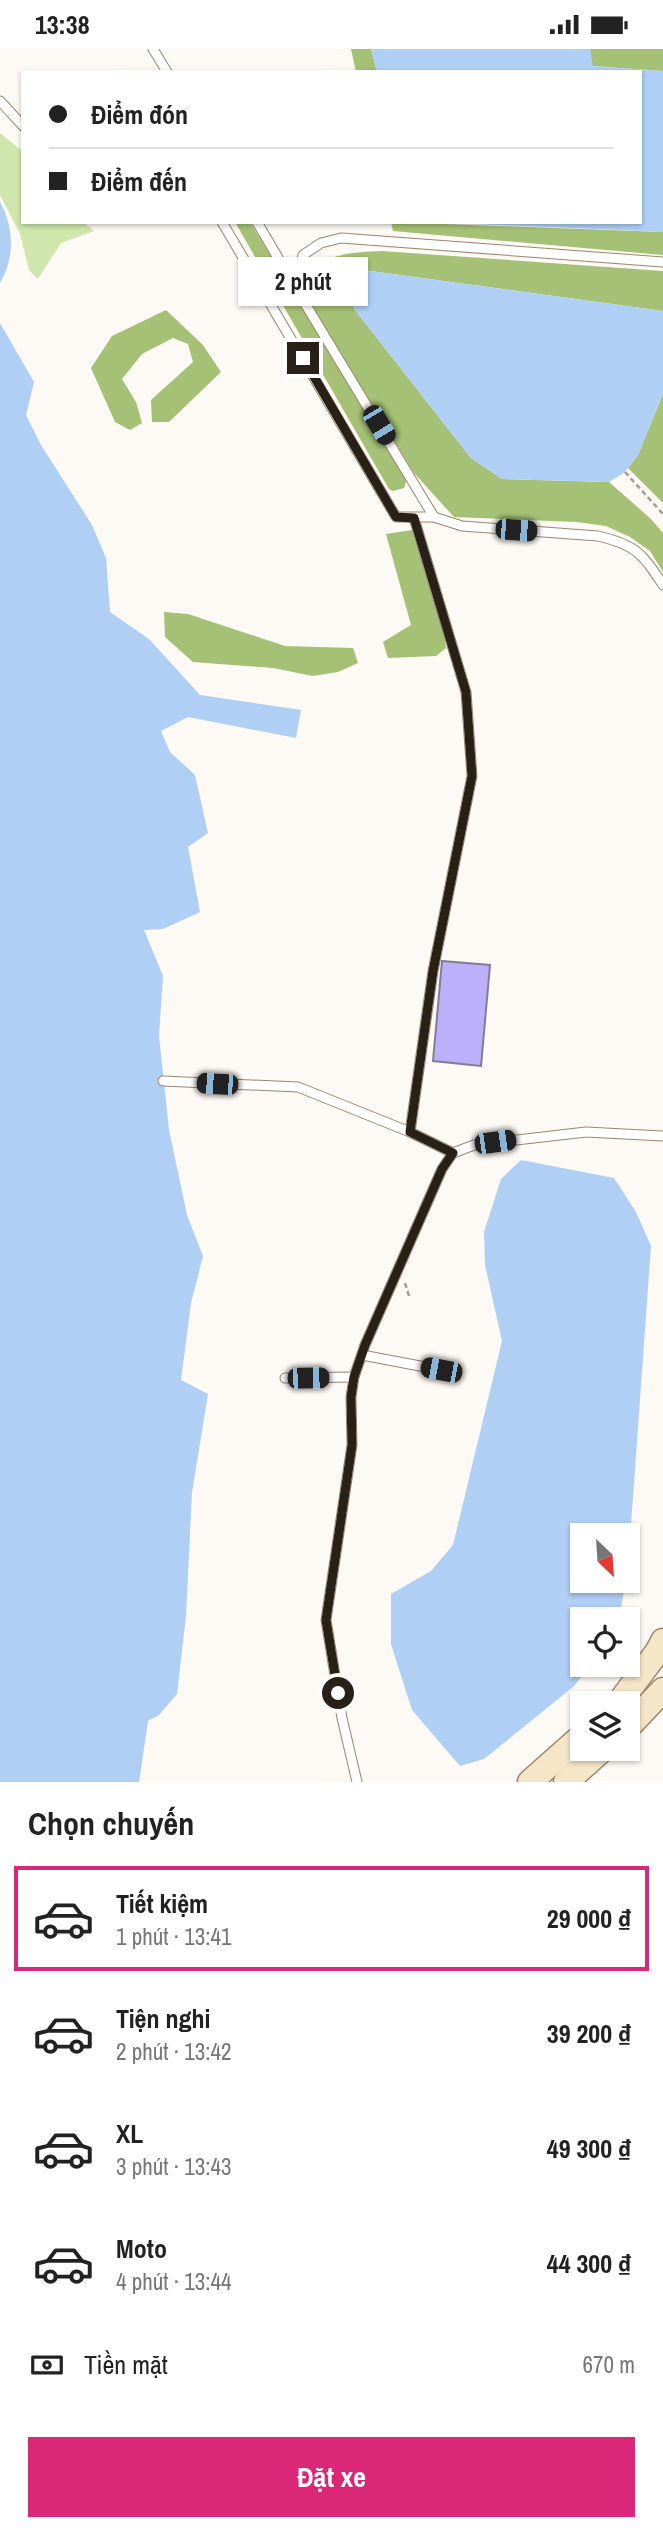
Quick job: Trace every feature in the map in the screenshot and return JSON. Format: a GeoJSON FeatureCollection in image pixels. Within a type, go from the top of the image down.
{"type":"FeatureCollection","features":[{"type":"Feature","properties":{"kind":"main road"},"geometry":{"type":"LineString","coordinates":[[628,1691],[663,1641]]}},
{"type":"Feature","properties":{"kind":"main road"},"geometry":{"type":"LineString","coordinates":[[640,1714],[663,1690]]}},
{"type":"Feature","properties":{"kind":"main road"},"geometry":{"type":"LineString","coordinates":[[530,1782],[570,1747]]}},
{"type":"Feature","properties":{"kind":"main road"},"geometry":{"type":"LineString","coordinates":[[566,1782],[589,1761]]}},
{"type":"Feature","properties":{"kind":"lane"},"geometry":{"type":"LineString","coordinates":[[153,49],[166,70]]}},
{"type":"Feature","properties":{"kind":"lane"},"geometry":{"type":"LineString","coordinates":[[0,101],[21,124]]}},
{"type":"Feature","properties":{"kind":"lane"},"geometry":{"type":"LineString","coordinates":[[223,224],[396,517],[434,517],[461,526],[598,536],[617,540],[635,548],[663,585]]}},
{"type":"Feature","properties":{"kind":"lane"},"geometry":{"type":"LineString","coordinates":[[258,224],[434,517]]}},
{"type":"Feature","properties":{"kind":"lane"},"geometry":{"type":"LineString","coordinates":[[295,286],[303,255],[321,243],[341,238],[663,262]]}},
{"type":"Feature","properties":{"kind":"lane"},"geometry":{"type":"LineString","coordinates":[[410,1132],[433,971],[472,776],[466,692],[414,518]]}},
{"type":"Feature","properties":{"kind":"lane"},"geometry":{"type":"LineString","coordinates":[[163,1081],[298,1087],[410,1132],[453,1153]]}},
{"type":"Feature","properties":{"kind":"lane"},"geometry":{"type":"LineString","coordinates":[[357,1782],[342,1717],[326,1620],[352,1445],[351,1397],[354,1377],[362,1355],[442,1169],[453,1153],[474,1145],[586,1132],[663,1136]]}},
{"type":"Feature","properties":{"kind":"lane"},"geometry":{"type":"LineString","coordinates":[[362,1355],[441,1370]]}},
{"type":"Feature","properties":{"kind":"lane"},"geometry":{"type":"LineString","coordinates":[[285,1378],[354,1377]]}},
{"type":"Feature","properties":{"kind":"path"},"geometry":{"type":"LineString","coordinates":[[625,472],[663,514]]}},
{"type":"Feature","properties":{"kind":"green space"},"geometry":{"type":"Polygon","coordinates":[[[351,49],[371,49],[376,70],[356,70],[351,49]]]}},
{"type":"Feature","properties":{"kind":"green space"},"geometry":{"type":"Polygon","coordinates":[[[590,49],[663,49],[663,73],[592,66],[590,49]]]}},
{"type":"Feature","properties":{"kind":"green space"},"geometry":{"type":"Polygon","coordinates":[[[0,133],[21,150],[21,224],[85,224],[94,231],[61,243],[38,279],[29,270],[20,234],[0,195],[0,133]]]}},
{"type":"Feature","properties":{"kind":"green space"},"geometry":{"type":"Polygon","coordinates":[[[236,224],[251,224],[402,470],[406,482],[404,488],[393,491],[389,489],[236,224]]]}},
{"type":"Feature","properties":{"kind":"green space"},"geometry":{"type":"Polygon","coordinates":[[[391,224],[445,224],[663,232],[663,255],[393,231],[391,224]]]}},
{"type":"Feature","properties":{"kind":"green space"},"geometry":{"type":"Polygon","coordinates":[[[382,251],[663,271],[663,311],[363,270],[346,283],[355,310],[471,458],[502,479],[609,482],[663,533],[663,572],[650,551],[630,537],[606,526],[577,522],[454,517],[414,473],[305,295],[311,274],[325,261],[344,255],[382,251]]]}},
{"type":"Feature","properties":{"kind":"green space"},"geometry":{"type":"Polygon","coordinates":[[[166,310],[203,345],[221,372],[169,422],[152,422],[151,400],[193,362],[188,344],[173,338],[142,354],[122,379],[136,402],[142,423],[130,430],[115,422],[91,368],[112,336],[166,310]]]}},
{"type":"Feature","properties":{"kind":"green space"},"geometry":{"type":"Polygon","coordinates":[[[663,394],[663,503],[628,468],[638,455],[663,394]]]}},
{"type":"Feature","properties":{"kind":"green space"},"geometry":{"type":"Polygon","coordinates":[[[412,530],[446,648],[436,656],[388,658],[383,642],[411,625],[386,534],[412,530]]]}},
{"type":"Feature","properties":{"kind":"green space"},"geometry":{"type":"Polygon","coordinates":[[[164,612],[188,614],[285,646],[353,648],[358,663],[338,672],[313,676],[273,668],[193,662],[165,637],[164,612]]]}},
{"type":"Feature","properties":{"kind":"water"},"geometry":{"type":"Polygon","coordinates":[[[371,49],[590,49],[593,66],[663,71],[663,232],[478,224],[642,224],[642,70],[376,70],[371,49]]]}},
{"type":"Feature","properties":{"kind":"water"},"geometry":{"type":"Polygon","coordinates":[[[0,202],[8,222],[11,243],[8,263],[0,283],[0,202]]]}},
{"type":"Feature","properties":{"kind":"water"},"geometry":{"type":"Polygon","coordinates":[[[363,270],[663,311],[663,394],[638,455],[625,472],[609,482],[502,479],[471,458],[355,310],[346,283],[363,270]]]}},
{"type":"Feature","properties":{"kind":"water"},"geometry":{"type":"Polygon","coordinates":[[[0,323],[34,382],[26,415],[41,445],[92,525],[106,558],[110,612],[149,639],[200,695],[301,710],[296,738],[188,717],[161,731],[170,752],[195,775],[208,833],[188,847],[200,912],[163,929],[144,930],[163,976],[159,1036],[169,1130],[187,1215],[203,1256],[191,1303],[181,1380],[208,1394],[192,1492],[186,1616],[177,1694],[159,1715],[148,1721],[139,1782],[0,1782],[0,323]]]}},
{"type":"Feature","properties":{"kind":"water"},"geometry":{"type":"Polygon","coordinates":[[[521,1160],[614,1178],[636,1212],[651,1246],[631,1523],[570,1523],[570,1593],[624,1593],[621,1607],[570,1607],[570,1677],[581,1677],[573,1687],[484,1759],[460,1766],[412,1710],[391,1644],[391,1594],[431,1571],[453,1545],[502,1341],[485,1265],[484,1232],[501,1179],[521,1160]]]}},
{"type":"Feature","properties":{"kind":"building"},"geometry":{"type":"Polygon","coordinates":[[[442,961],[490,965],[481,1066],[433,1061],[442,961]]]}},
{"type":"Feature","properties":{"kind":"route"},"geometry":{"type":"LineString","coordinates":[[303,358],[396,517],[414,518],[466,692],[472,776],[433,971],[410,1132],[453,1153],[442,1169],[365,1345],[354,1377],[351,1397],[352,1445],[326,1620],[338,1693]]}}]}
